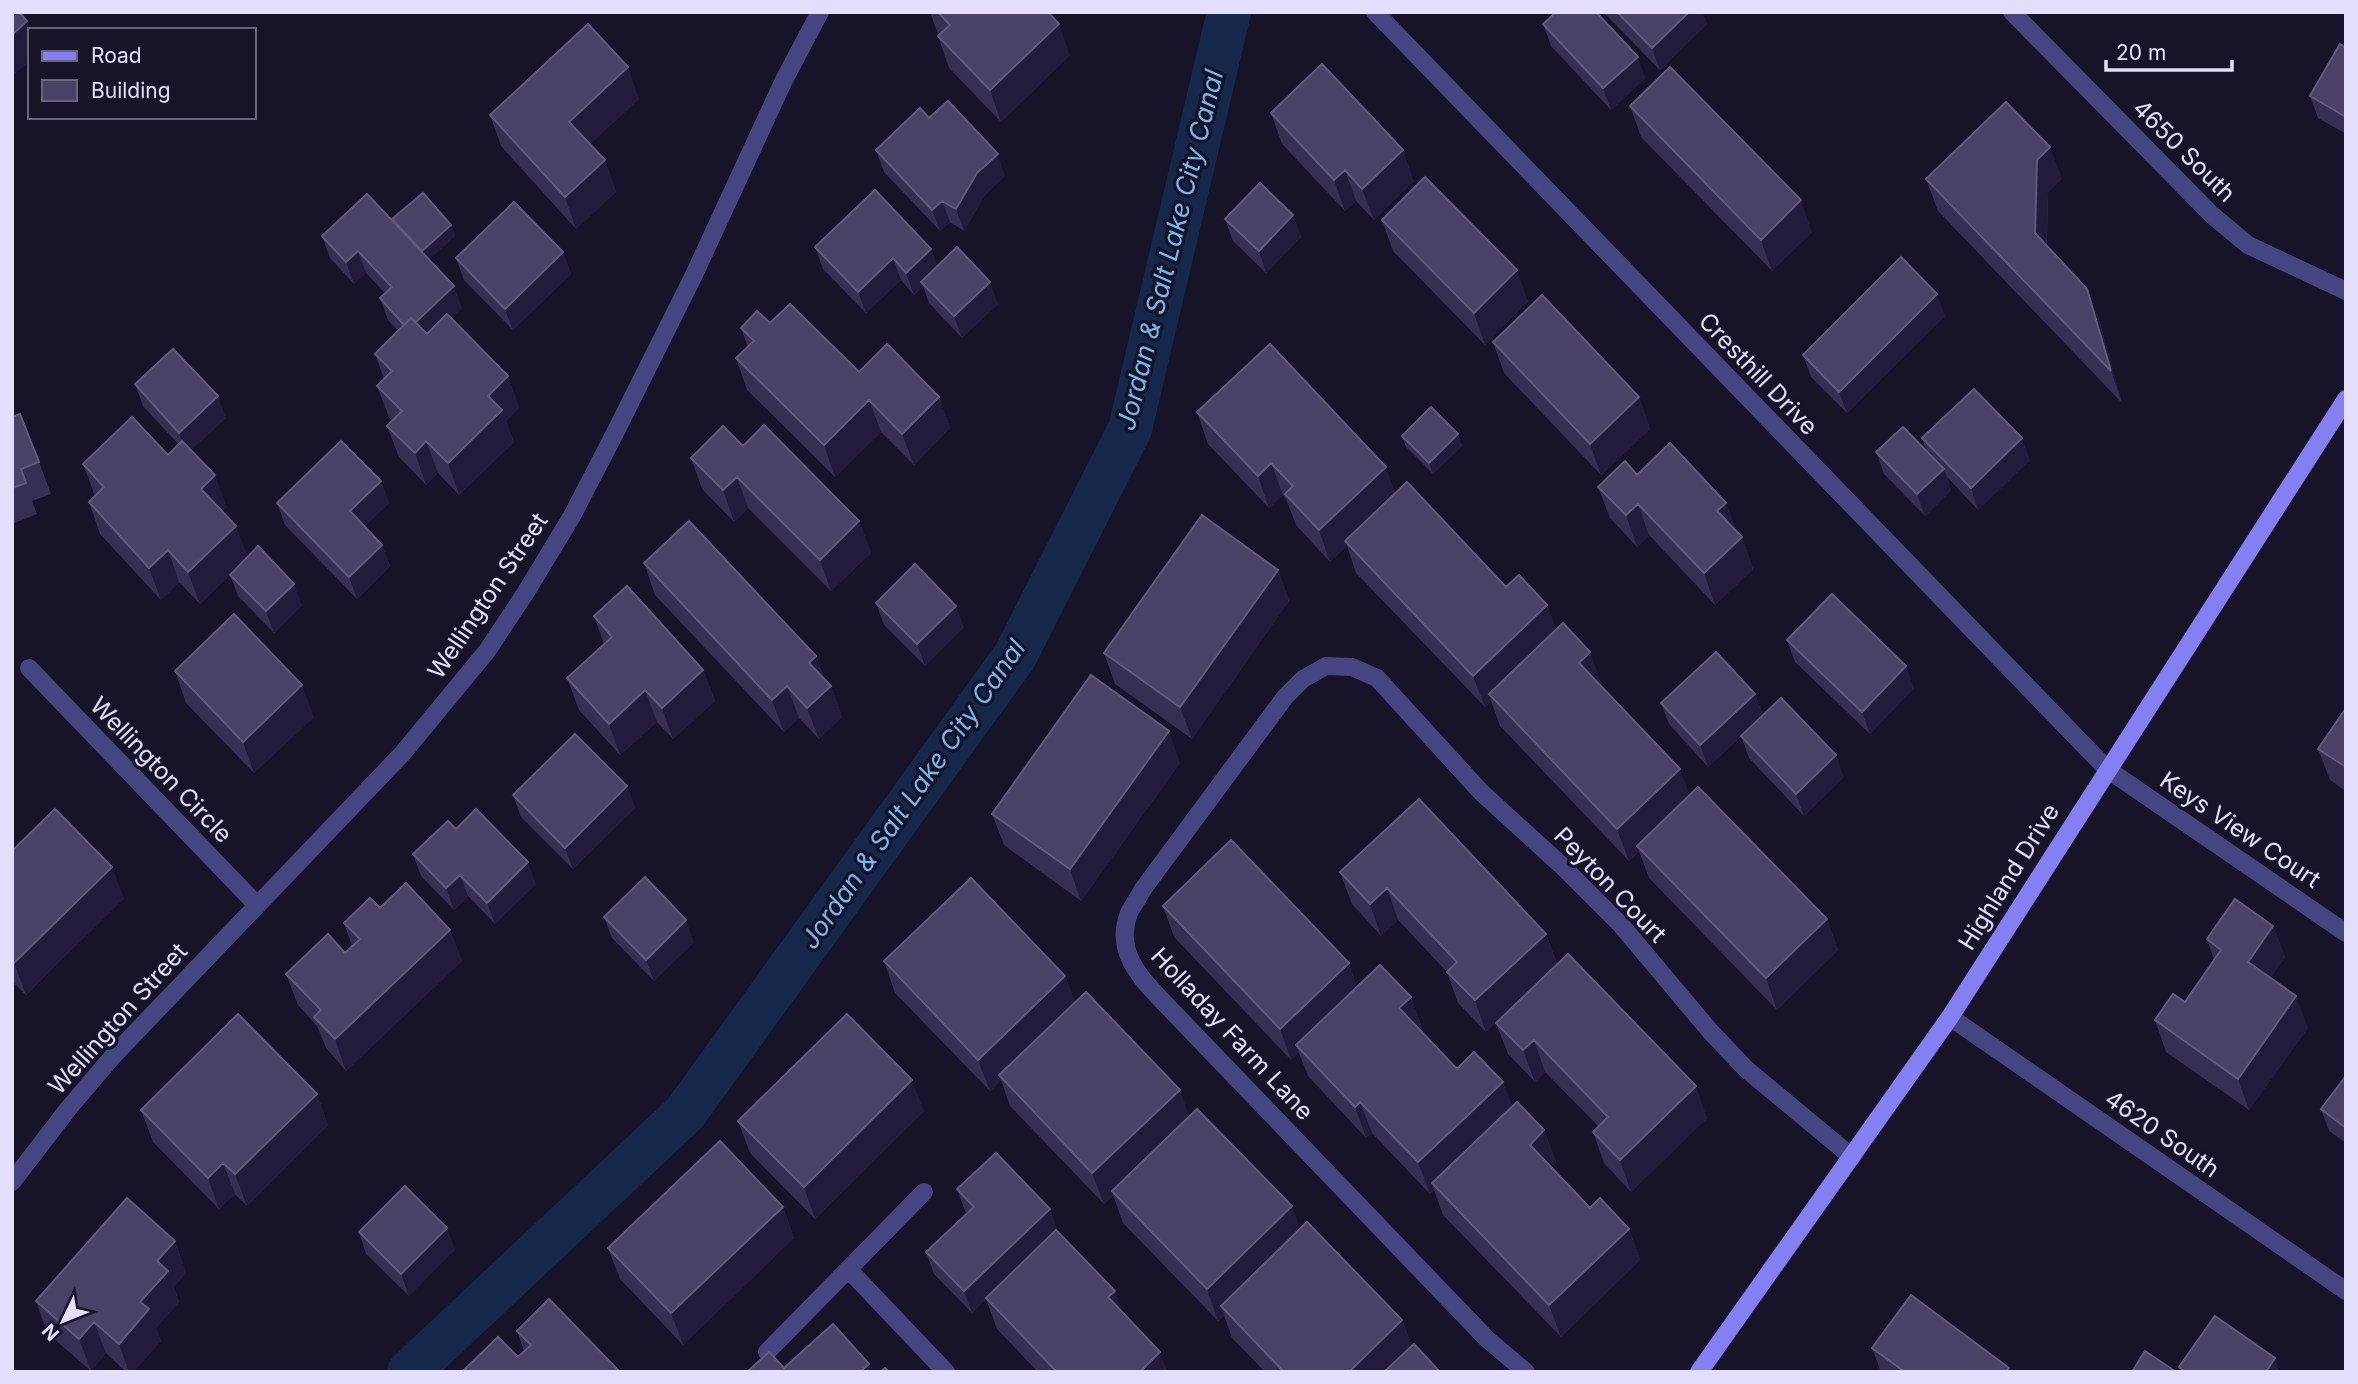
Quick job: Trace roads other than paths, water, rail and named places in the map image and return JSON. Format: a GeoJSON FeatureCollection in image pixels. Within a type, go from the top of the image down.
{"type":"FeatureCollection","features":[{"type":"Feature","properties":{"kind":"main road","name":"Highland Drive"},"geometry":{"type":"LineString","coordinates":[[1699,1372],[1950,1017],[2346,399]]}},
{"type":"Feature","properties":{"kind":"street","name":"Wellington Street"},"geometry":{"type":"LineString","coordinates":[[12,1182],[113,1056],[411,744],[487,651],[572,516],[693,277],[784,80],[820,12]]}},
{"type":"Feature","properties":{"kind":"street","name":"Cresthill Drive"},"geometry":{"type":"LineString","coordinates":[[1375,12],[2107,769]]}},
{"type":"Feature","properties":{"kind":"street","name":"4650 South"},"geometry":{"type":"LineString","coordinates":[[2012,12],[2212,215],[2248,245],[2346,291]]}},
{"type":"Feature","properties":{"kind":"street","name":"Peyton Court"},"geometry":{"type":"LineString","coordinates":[[1326,666],[1352,667],[1377,678],[1481,792],[1561,865],[1621,925],[1710,1031],[1746,1069],[1852,1157]]}},
{"type":"Feature","properties":{"kind":"street","name":"Holladay Farm Lane"},"geometry":{"type":"LineString","coordinates":[[1326,666],[1303,679],[1285,698],[1143,889],[1129,913],[1124,934],[1127,954],[1135,971],[1212,1052],[1487,1339],[1526,1372]]}},
{"type":"Feature","properties":{"kind":"street","name":"Wellington Circle"},"geometry":{"type":"LineString","coordinates":[[29,668],[257,905]]}},
{"type":"Feature","properties":{"kind":"street","name":"Keys View Court"},"geometry":{"type":"LineString","coordinates":[[2107,769],[2346,933]]}},
{"type":"Feature","properties":{"kind":"street","name":"4620 South"},"geometry":{"type":"LineString","coordinates":[[1950,1017],[2346,1291]]}},
{"type":"Feature","properties":{"kind":"street"},"geometry":{"type":"LineString","coordinates":[[767,1352],[924,1192]]}},
{"type":"Feature","properties":{"kind":"street"},"geometry":{"type":"LineString","coordinates":[[849,1270],[946,1372]]}},
{"type":"Feature","properties":{"kind":"waterway","name":"Jordan & Salt Lake City Canal"},"geometry":{"type":"LineString","coordinates":[[409,1372],[685,1113],[1015,656],[1130,429],[1229,12]]}}]}
